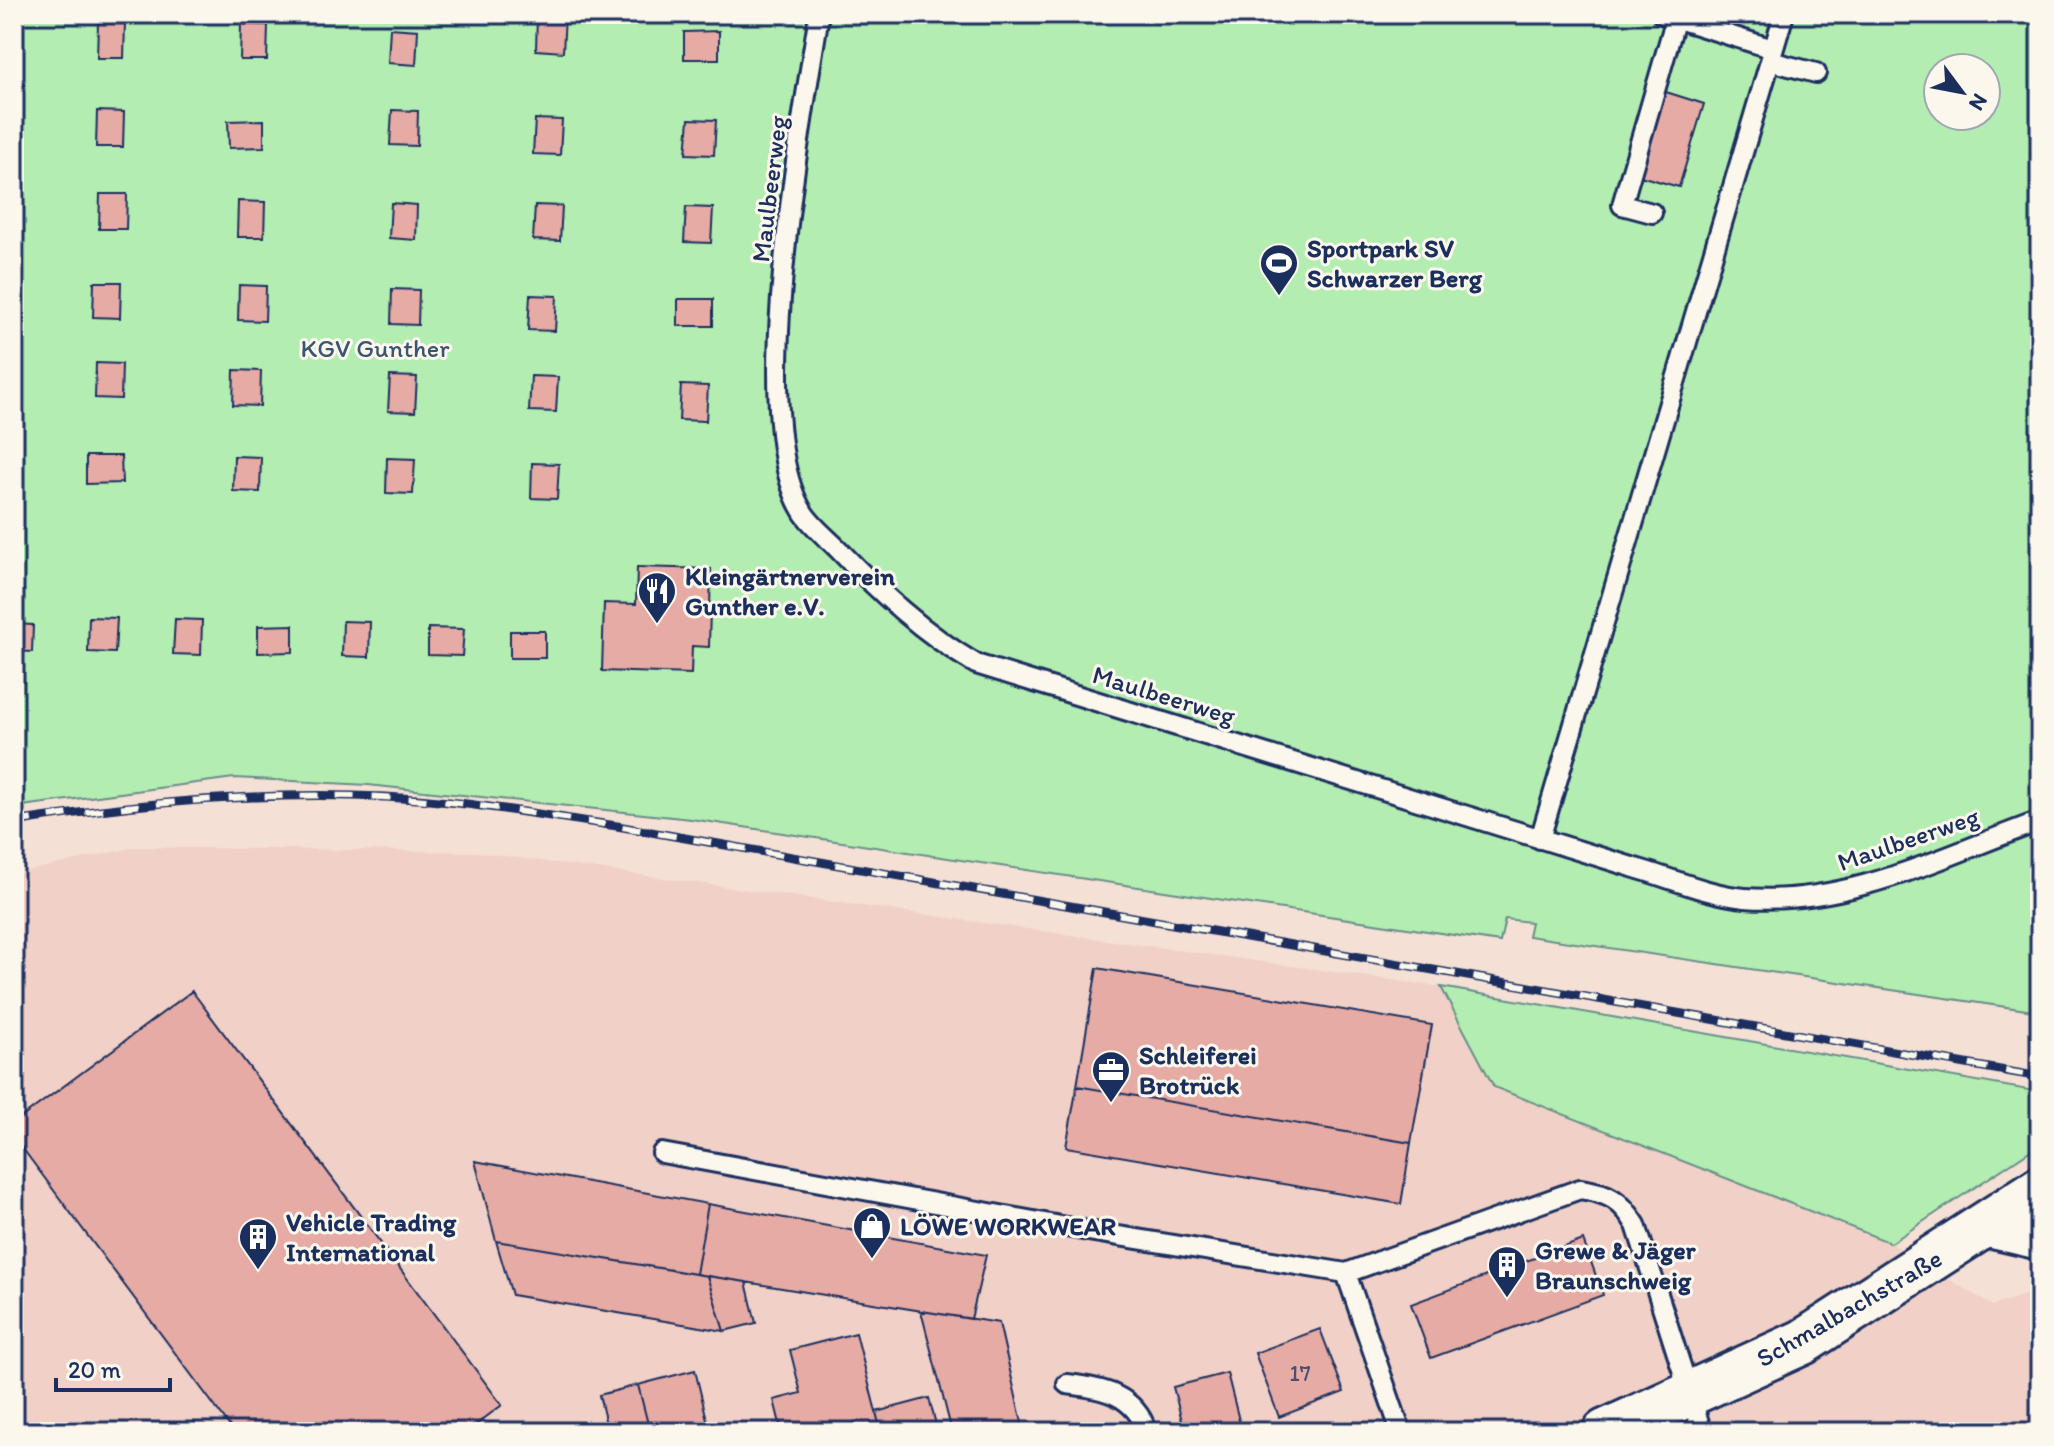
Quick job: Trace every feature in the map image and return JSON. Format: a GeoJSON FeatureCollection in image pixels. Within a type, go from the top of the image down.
{"type":"FeatureCollection","features":[{"type":"Feature","properties":{"kind":"street","name":"Schmalbachstraße"},"geometry":{"type":"LineString","coordinates":[[1605,1432],[1697,1413],[2040,1189]]}},
{"type":"Feature","properties":{"kind":"street"},"geometry":{"type":"LineString","coordinates":[[1984,1228],[2040,1241]]}},
{"type":"Feature","properties":{"kind":"lane","name":"Maulbeerweg"},"geometry":{"type":"LineString","coordinates":[[819,14],[793,182],[779,334],[781,426],[790,478],[804,513],[899,610],[976,664],[1540,839],[1742,898],[1798,899],[1862,887],[2040,821]]}},
{"type":"Feature","properties":{"kind":"lane"},"geometry":{"type":"LineString","coordinates":[[1540,839],[1784,14]]}},
{"type":"Feature","properties":{"kind":"lane"},"geometry":{"type":"LineString","coordinates":[[1652,213],[1622,205],[1669,17],[1816,73]]}},
{"type":"Feature","properties":{"kind":"lane"},"geometry":{"type":"LineString","coordinates":[[662,1153],[1088,1231],[1346,1273],[1580,1189],[1606,1192],[1624,1205],[1636,1225],[1697,1413]]}},
{"type":"Feature","properties":{"kind":"lane"},"geometry":{"type":"LineString","coordinates":[[1346,1273],[1401,1432]]}},
{"type":"Feature","properties":{"kind":"lane"},"geometry":{"type":"LineString","coordinates":[[1067,1384],[1102,1389],[1120,1396],[1135,1409],[1147,1432]]}},
{"type":"Feature","properties":{"kind":"shaded area"},"geometry":{"type":"Polygon","coordinates":[[[136,847],[476,852],[1441,987],[1495,1087],[1891,1243],[1992,1306],[2040,1290],[2040,1432],[14,1432],[14,874],[136,847]]]}},
{"type":"Feature","properties":{"kind":"green space","name":"KGV Gunther"},"geometry":{"type":"Polygon","coordinates":[[[14,14],[2040,14],[2040,1012],[1528,936],[1531,922],[1505,919],[1500,942],[691,819],[368,785],[234,778],[14,807],[14,14]]]}},
{"type":"Feature","properties":{"kind":"green space"},"geometry":{"type":"Polygon","coordinates":[[[1441,987],[2040,1092],[2040,1144],[1891,1243],[1494,1087],[1441,987]]]}},
{"type":"Feature","properties":{"kind":"building"},"geometry":{"type":"Polygon","coordinates":[[[537,15],[565,16],[563,52],[536,50],[537,15]]]}},
{"type":"Feature","properties":{"kind":"building"},"geometry":{"type":"Polygon","coordinates":[[[98,22],[125,23],[124,58],[97,58],[98,22]]]}},
{"type":"Feature","properties":{"kind":"building"},"geometry":{"type":"Polygon","coordinates":[[[241,24],[268,25],[267,60],[240,60],[241,24]]]}},
{"type":"Feature","properties":{"kind":"building"},"geometry":{"type":"Polygon","coordinates":[[[390,28],[418,30],[416,65],[388,63],[390,28]]]}},
{"type":"Feature","properties":{"kind":"building"},"geometry":{"type":"Polygon","coordinates":[[[719,31],[719,59],[684,59],[684,32],[719,31]]]}},
{"type":"Feature","properties":{"kind":"building"},"geometry":{"type":"Polygon","coordinates":[[[1666,92],[1704,104],[1679,187],[1640,176],[1666,92]]]}},
{"type":"Feature","properties":{"kind":"building"},"geometry":{"type":"Polygon","coordinates":[[[392,110],[418,111],[417,146],[390,145],[392,110]]]}},
{"type":"Feature","properties":{"kind":"building"},"geometry":{"type":"Polygon","coordinates":[[[97,111],[124,112],[123,147],[96,147],[97,111]]]}},
{"type":"Feature","properties":{"kind":"building"},"geometry":{"type":"Polygon","coordinates":[[[535,119],[562,120],[560,155],[533,154],[535,119]]]}},
{"type":"Feature","properties":{"kind":"building"},"geometry":{"type":"Polygon","coordinates":[[[689,119],[716,120],[714,155],[686,154],[689,119]]]}},
{"type":"Feature","properties":{"kind":"building"},"geometry":{"type":"Polygon","coordinates":[[[264,120],[264,147],[229,148],[228,121],[264,120]]]}},
{"type":"Feature","properties":{"kind":"building"},"geometry":{"type":"Polygon","coordinates":[[[100,194],[127,194],[126,229],[99,229],[100,194]]]}},
{"type":"Feature","properties":{"kind":"building"},"geometry":{"type":"Polygon","coordinates":[[[238,201],[265,202],[264,237],[237,237],[238,201]]]}},
{"type":"Feature","properties":{"kind":"building"},"geometry":{"type":"Polygon","coordinates":[[[391,203],[417,205],[416,240],[389,238],[391,203]]]}},
{"type":"Feature","properties":{"kind":"building"},"geometry":{"type":"Polygon","coordinates":[[[535,205],[562,206],[560,241],[533,240],[535,205]]]}},
{"type":"Feature","properties":{"kind":"building"},"geometry":{"type":"Polygon","coordinates":[[[686,207],[713,208],[711,243],[684,242],[686,207]]]}},
{"type":"Feature","properties":{"kind":"building"},"geometry":{"type":"Polygon","coordinates":[[[94,282],[121,282],[120,318],[93,317],[94,282]]]}},
{"type":"Feature","properties":{"kind":"building"},"geometry":{"type":"Polygon","coordinates":[[[239,285],[266,286],[265,321],[238,320],[239,285]]]}},
{"type":"Feature","properties":{"kind":"building"},"geometry":{"type":"Polygon","coordinates":[[[392,289],[419,290],[418,325],[391,324],[392,289]]]}},
{"type":"Feature","properties":{"kind":"building"},"geometry":{"type":"Polygon","coordinates":[[[530,295],[557,296],[555,331],[528,330],[530,295]]]}},
{"type":"Feature","properties":{"kind":"building"},"geometry":{"type":"Polygon","coordinates":[[[678,299],[713,299],[713,326],[678,326],[678,299]]]}},
{"type":"Feature","properties":{"kind":"building"},"geometry":{"type":"Polygon","coordinates":[[[96,363],[122,364],[121,399],[95,398],[96,363]]]}},
{"type":"Feature","properties":{"kind":"building"},"geometry":{"type":"Polygon","coordinates":[[[234,370],[261,371],[260,406],[233,405],[234,370]]]}},
{"type":"Feature","properties":{"kind":"building"},"geometry":{"type":"Polygon","coordinates":[[[390,376],[417,377],[415,412],[388,411],[390,376]]]}},
{"type":"Feature","properties":{"kind":"building"},"geometry":{"type":"Polygon","coordinates":[[[531,376],[558,377],[556,412],[529,411],[531,376]]]}},
{"type":"Feature","properties":{"kind":"building"},"geometry":{"type":"Polygon","coordinates":[[[681,385],[708,386],[706,421],[679,420],[681,385]]]}},
{"type":"Feature","properties":{"kind":"building"},"geometry":{"type":"Polygon","coordinates":[[[86,456],[121,456],[122,483],[86,484],[86,456]]]}},
{"type":"Feature","properties":{"kind":"building"},"geometry":{"type":"Polygon","coordinates":[[[234,456],[261,457],[260,492],[233,491],[234,456]]]}},
{"type":"Feature","properties":{"kind":"building"},"geometry":{"type":"Polygon","coordinates":[[[387,458],[415,459],[413,494],[386,493],[387,458]]]}},
{"type":"Feature","properties":{"kind":"building"},"geometry":{"type":"Polygon","coordinates":[[[532,463],[559,464],[557,499],[531,498],[532,463]]]}},
{"type":"Feature","properties":{"kind":"building","name":"Kleingärtnerverein Gunther e.V."},"geometry":{"type":"Polygon","coordinates":[[[637,567],[711,569],[709,647],[692,646],[691,674],[602,671],[604,603],[636,604],[637,567]]]}},
{"type":"Feature","properties":{"kind":"building"},"geometry":{"type":"Polygon","coordinates":[[[89,617],[117,618],[115,653],[88,652],[89,617]]]}},
{"type":"Feature","properties":{"kind":"building"},"geometry":{"type":"Polygon","coordinates":[[[175,619],[202,620],[201,655],[173,654],[175,619]]]}},
{"type":"Feature","properties":{"kind":"building"},"geometry":{"type":"Polygon","coordinates":[[[343,621],[370,622],[369,657],[342,656],[343,621]]]}},
{"type":"Feature","properties":{"kind":"building"},"geometry":{"type":"Polygon","coordinates":[[[14,624],[33,625],[32,652],[14,651],[14,624]]]}},
{"type":"Feature","properties":{"kind":"building"},"geometry":{"type":"Polygon","coordinates":[[[293,625],[293,652],[258,653],[258,626],[293,625]]]}},
{"type":"Feature","properties":{"kind":"building"},"geometry":{"type":"Polygon","coordinates":[[[428,628],[464,629],[462,656],[428,655],[428,628]]]}},
{"type":"Feature","properties":{"kind":"building"},"geometry":{"type":"Polygon","coordinates":[[[510,631],[545,631],[545,658],[510,658],[510,631]]]}},
{"type":"Feature","properties":{"kind":"building"},"geometry":{"type":"Polygon","coordinates":[[[1097,968],[1432,1025],[1411,1143],[1077,1086],[1097,968]]]}},
{"type":"Feature","properties":{"kind":"building","name":"Vehicle Trading International"},"geometry":{"type":"Polygon","coordinates":[[[192,991],[502,1405],[466,1432],[234,1432],[14,1137],[14,1123],[192,991]]]}},
{"type":"Feature","properties":{"kind":"building"},"geometry":{"type":"Polygon","coordinates":[[[1077,1086],[1411,1143],[1401,1204],[1066,1147],[1077,1086]]]}},
{"type":"Feature","properties":{"kind":"building"},"geometry":{"type":"Polygon","coordinates":[[[475,1161],[708,1204],[696,1274],[496,1241],[475,1161]]]}},
{"type":"Feature","properties":{"kind":"building"},"geometry":{"type":"Polygon","coordinates":[[[708,1204],[986,1255],[971,1319],[696,1274],[708,1204]]]}},
{"type":"Feature","properties":{"kind":"building","name":"Grewe & Jäger Braunschweig"},"geometry":{"type":"Polygon","coordinates":[[[1583,1240],[1603,1295],[1431,1358],[1411,1304],[1583,1240]]]}},
{"type":"Feature","properties":{"kind":"building"},"geometry":{"type":"Polygon","coordinates":[[[496,1241],[707,1276],[724,1331],[512,1295],[496,1241]]]}},
{"type":"Feature","properties":{"kind":"building"},"geometry":{"type":"Polygon","coordinates":[[[707,1276],[746,1282],[756,1323],[724,1331],[707,1276]]]}},
{"type":"Feature","properties":{"kind":"building"},"geometry":{"type":"Polygon","coordinates":[[[921,1311],[999,1323],[1023,1427],[1006,1432],[952,1432],[921,1311]]]}},
{"type":"Feature","properties":{"kind":"building"},"geometry":{"type":"Polygon","coordinates":[[[1320,1329],[1344,1392],[1279,1417],[1255,1353],[1320,1329]]]}},
{"type":"Feature","properties":{"kind":"building"},"geometry":{"type":"Polygon","coordinates":[[[856,1333],[881,1432],[782,1432],[774,1400],[801,1393],[790,1350],[856,1333]]]}},
{"type":"Feature","properties":{"kind":"building"},"geometry":{"type":"Polygon","coordinates":[[[695,1370],[710,1432],[650,1432],[638,1385],[695,1370]]]}},
{"type":"Feature","properties":{"kind":"building"},"geometry":{"type":"Polygon","coordinates":[[[1227,1373],[1242,1432],[1185,1432],[1173,1387],[1227,1373]]]}},
{"type":"Feature","properties":{"kind":"building"},"geometry":{"type":"Polygon","coordinates":[[[638,1385],[650,1432],[608,1432],[599,1395],[638,1385]]]}},
{"type":"Feature","properties":{"kind":"building"},"geometry":{"type":"Polygon","coordinates":[[[929,1398],[938,1432],[881,1432],[876,1412],[929,1398]]]}},
{"type":"Feature","properties":{"kind":"railway"},"geometry":{"type":"LineString","coordinates":[[14,822],[122,807],[231,798],[340,796],[470,804],[617,826],[2040,1077]]}},
{"type":"Feature","properties":{"kind":"place","name":"Sportpark SV Schwarzer Berg"},"geometry":{"type":"Point","coordinates":[1279,297]}},
{"type":"Feature","properties":{"kind":"place","name":"Kleingärtnerverein Gunther e.V."},"geometry":{"type":"Point","coordinates":[657,625]}},
{"type":"Feature","properties":{"kind":"place","name":"Schleiferei Brotrück"},"geometry":{"type":"Point","coordinates":[1111,1104]}},
{"type":"Feature","properties":{"kind":"place","name":"LÖWE WORKWEAR"},"geometry":{"type":"Point","coordinates":[872,1260]}},
{"type":"Feature","properties":{"kind":"place","name":"Vehicle Trading International"},"geometry":{"type":"Point","coordinates":[258,1271]}},
{"type":"Feature","properties":{"kind":"place","name":"Grewe & Jäger Braunschweig"},"geometry":{"type":"Point","coordinates":[1507,1299]}}]}
